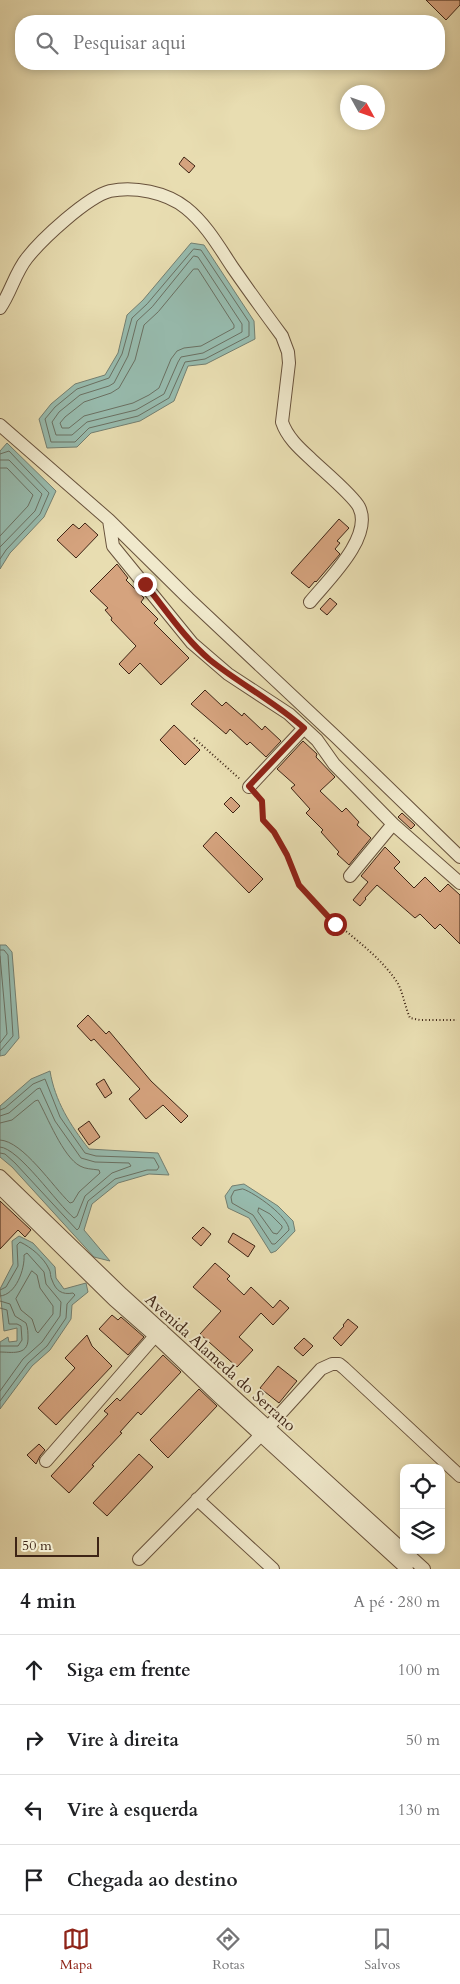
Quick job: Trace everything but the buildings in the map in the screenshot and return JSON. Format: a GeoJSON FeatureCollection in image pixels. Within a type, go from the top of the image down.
{"type":"FeatureCollection","features":[{"type":"Feature","properties":{"kind":"street"},"geometry":{"type":"LineString","coordinates":[[0,308],[15,277],[27,258],[56,227],[86,204],[108,192],[126,189],[151,192],[167,196],[186,208],[207,229],[282,336],[288,352],[282,422],[284,429],[295,444],[351,496],[359,507],[362,516],[361,528],[355,546],[310,602]]}},
{"type":"Feature","properties":{"kind":"street"},"geometry":{"type":"LineString","coordinates":[[0,425],[109,520],[188,598],[460,857]]}},
{"type":"Feature","properties":{"kind":"street"},"geometry":{"type":"LineString","coordinates":[[109,520],[113,546],[192,643],[222,669],[289,714],[317,740],[334,764],[393,824],[460,883]]}},
{"type":"Feature","properties":{"kind":"street"},"geometry":{"type":"LineString","coordinates":[[249,786],[304,728]]}},
{"type":"Feature","properties":{"kind":"street"},"geometry":{"type":"LineString","coordinates":[[350,876],[393,824]]}},
{"type":"Feature","properties":{"kind":"street","name":"Avenida Alameda do Serrano"},"geometry":{"type":"LineString","coordinates":[[0,1176],[122,1294],[158,1333],[264,1431],[407,1569]]}},
{"type":"Feature","properties":{"kind":"street","name":"Avenida Alameda do Serrano"},"geometry":{"type":"LineString","coordinates":[[0,1188],[114,1300],[158,1333]]}},
{"type":"Feature","properties":{"kind":"street"},"geometry":{"type":"LineString","coordinates":[[46,1462],[158,1333]]}},
{"type":"Feature","properties":{"kind":"street"},"geometry":{"type":"LineString","coordinates":[[139,1559],[264,1431],[321,1369],[332,1364],[339,1364],[460,1476]]}},
{"type":"Feature","properties":{"kind":"street","name":"Avenida Alameda do Serrano"},"geometry":{"type":"LineString","coordinates":[[264,1431],[424,1569]]}},
{"type":"Feature","properties":{"kind":"street"},"geometry":{"type":"LineString","coordinates":[[197,1499],[273,1569]]}},
{"type":"Feature","properties":{"kind":"path"},"geometry":{"type":"LineString","coordinates":[[194,738],[249,786],[262,801],[263,820],[279,840],[299,885],[335,924],[363,944],[385,967],[398,984],[410,1018],[420,1020],[457,1020]]}},
{"type":"Feature","properties":{"kind":"water"},"geometry":{"type":"Polygon","coordinates":[[[191,243],[204,245],[254,321],[255,339],[206,364],[188,366],[174,401],[140,421],[91,433],[77,447],[47,448],[39,419],[51,404],[75,384],[105,375],[118,353],[127,315],[143,300],[191,243]]]}},
{"type":"Feature","properties":{"kind":"water"},"geometry":{"type":"Polygon","coordinates":[[[7,443],[56,491],[44,517],[10,553],[0,569],[0,451],[7,443]]]}},
{"type":"Feature","properties":{"kind":"water"},"geometry":{"type":"Polygon","coordinates":[[[0,945],[6,945],[12,952],[19,1038],[5,1055],[0,1056],[0,945]]]}},
{"type":"Feature","properties":{"kind":"water"},"geometry":{"type":"Polygon","coordinates":[[[50,1071],[52,1082],[64,1112],[89,1149],[158,1153],[169,1175],[149,1174],[118,1183],[92,1204],[84,1230],[110,1261],[94,1257],[12,1167],[0,1157],[0,1106],[31,1079],[50,1071]]]}},
{"type":"Feature","properties":{"kind":"water"},"geometry":{"type":"Polygon","coordinates":[[[244,1184],[278,1206],[293,1221],[295,1231],[276,1251],[271,1253],[249,1218],[228,1208],[225,1196],[232,1186],[244,1184]]]}},
{"type":"Feature","properties":{"kind":"water"},"geometry":{"type":"Polygon","coordinates":[[[19,1236],[33,1243],[55,1267],[56,1278],[64,1289],[86,1283],[88,1292],[72,1305],[71,1319],[50,1350],[32,1366],[0,1409],[0,1342],[8,1337],[9,1342],[17,1341],[17,1328],[4,1331],[0,1289],[13,1264],[12,1241],[19,1236]]]}},
{"type":"Feature","properties":{"kind":"route"},"geometry":{"type":"LineString","coordinates":[[145,584],[192,643],[209,659],[228,674],[289,714],[304,728],[249,786],[262,801],[263,820],[274,832],[287,855],[299,885],[335,924]]}}]}
